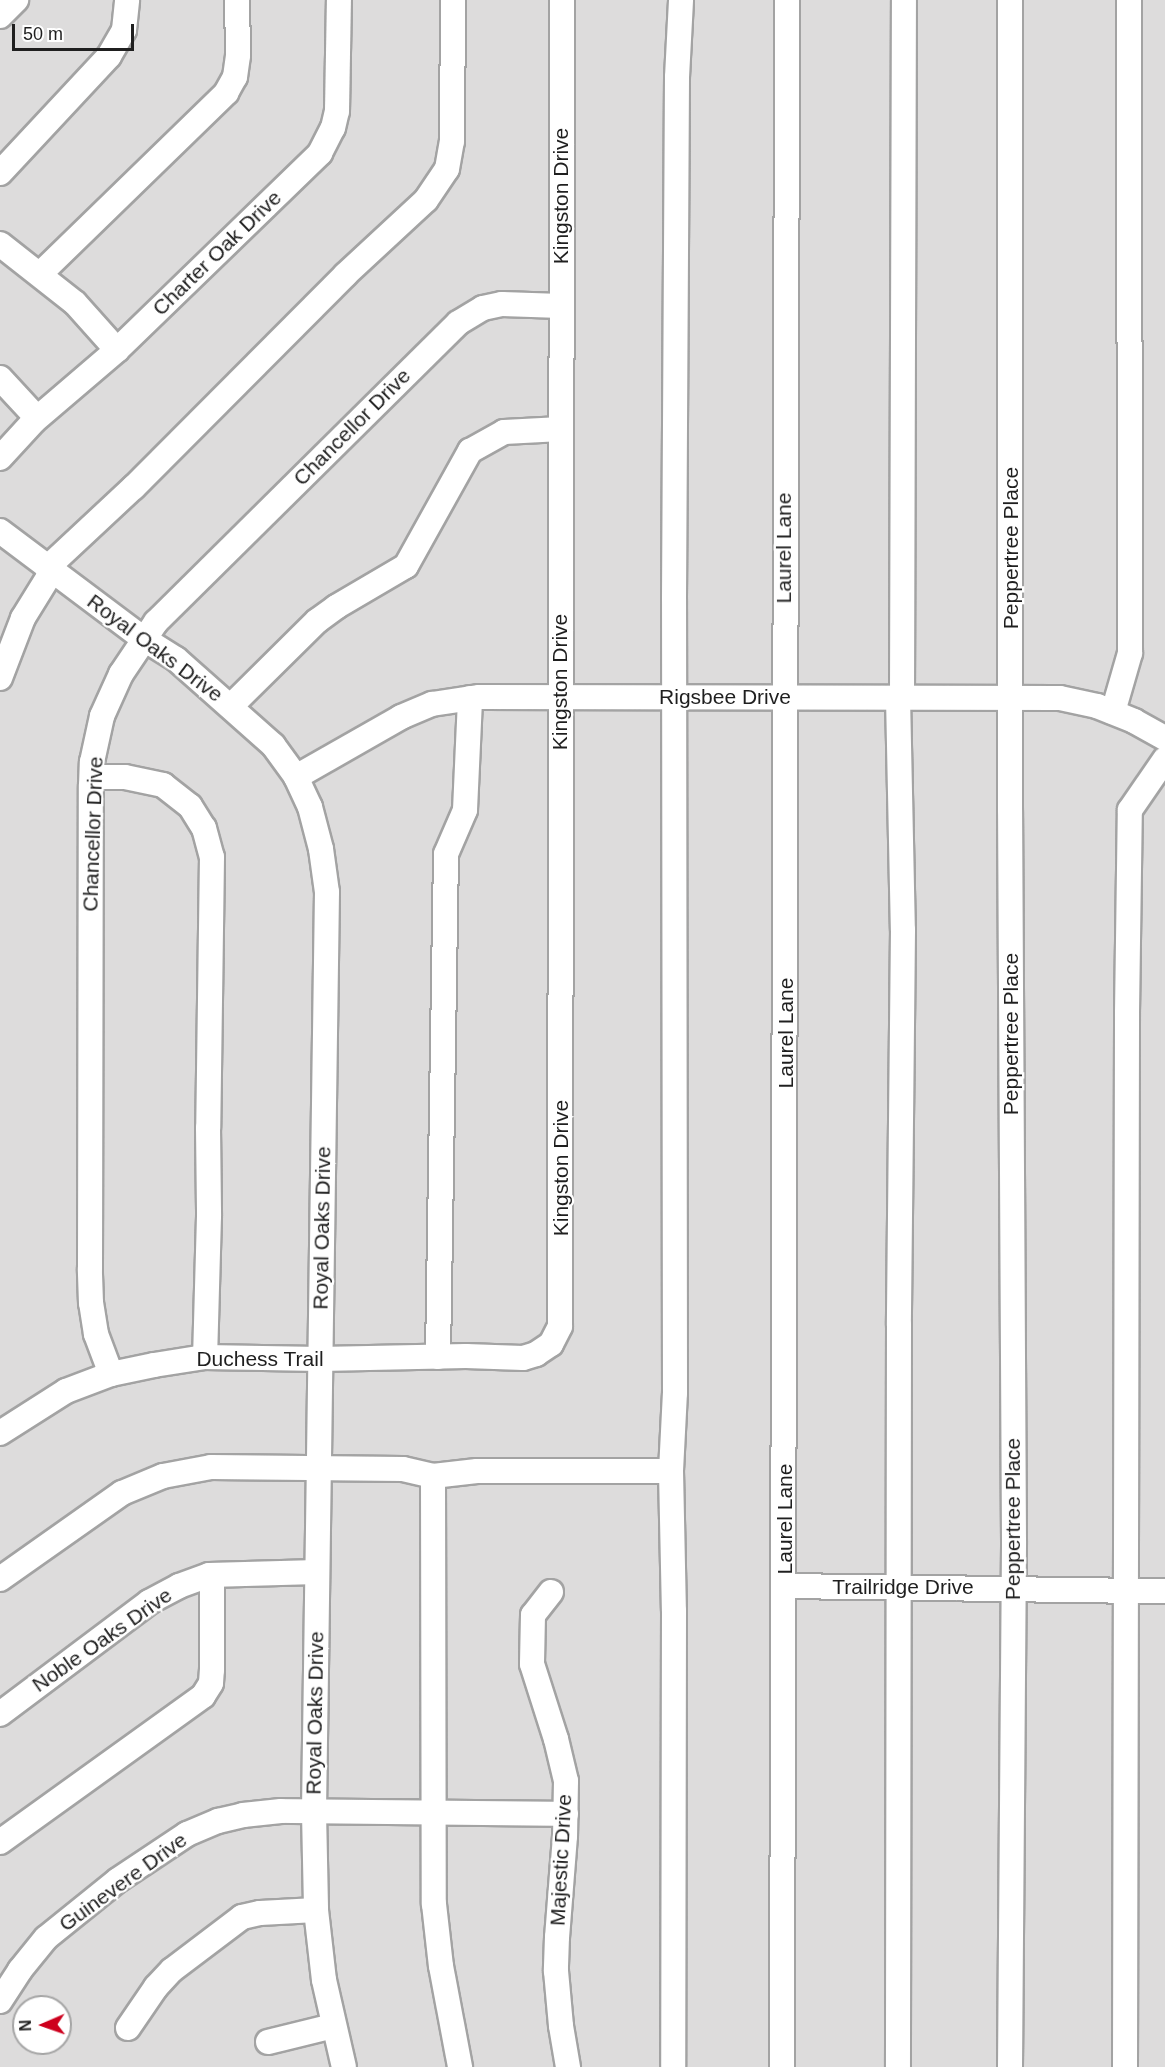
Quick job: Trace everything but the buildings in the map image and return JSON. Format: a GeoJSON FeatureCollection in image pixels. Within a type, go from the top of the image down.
{"type":"FeatureCollection","features":[{"type":"Feature","properties":{"kind":"street"},"geometry":{"type":"LineString","coordinates":[[0,16],[16,0]]}},
{"type":"Feature","properties":{"kind":"street"},"geometry":{"type":"LineString","coordinates":[[0,173],[109,56],[124,30],[127,0]]}},
{"type":"Feature","properties":{"kind":"street"},"geometry":{"type":"LineString","coordinates":[[40,274],[226,93],[235,77],[238,56],[237,0]]}},
{"type":"Feature","properties":{"kind":"street","name":"Charter Oak Drive"},"geometry":{"type":"LineString","coordinates":[[0,458],[37,418],[117,350],[320,153],[333,128],[337,111],[339,0]]}},
{"type":"Feature","properties":{"kind":"street"},"geometry":{"type":"LineString","coordinates":[[0,678],[23,618],[50,569],[345,275],[426,200],[447,169],[452,141],[453,0]]}},
{"type":"Feature","properties":{"kind":"street","name":"Kingston Drive"},"geometry":{"type":"LineString","coordinates":[[536,1354],[550,1344],[560,1326],[562,0]]}},
{"type":"Feature","properties":{"kind":"street"},"geometry":{"type":"LineString","coordinates":[[673,2067],[674,1611],[671,1471],[675,1393],[673,697],[677,77],[681,0]]}},
{"type":"Feature","properties":{"kind":"street","name":"Laurel Lane"},"geometry":{"type":"LineString","coordinates":[[782,2067],[785,1586],[784,697],[787,0]]}},
{"type":"Feature","properties":{"kind":"street"},"geometry":{"type":"LineString","coordinates":[[898,2067],[901,1771],[898,1587],[903,930],[900,697],[904,0]]}},
{"type":"Feature","properties":{"kind":"street","name":"Peppertree Place"},"geometry":{"type":"LineString","coordinates":[[1010,0],[1012,697],[1010,2067]]}},
{"type":"Feature","properties":{"kind":"street"},"geometry":{"type":"LineString","coordinates":[[1113,712],[1130,653],[1129,0]]}},
{"type":"Feature","properties":{"kind":"street"},"geometry":{"type":"LineString","coordinates":[[0,244],[75,303],[117,350]]}},
{"type":"Feature","properties":{"kind":"street","name":"Chancellor Drive"},"geometry":{"type":"LineString","coordinates":[[111,1374],[96,1334],[90,1303],[92,777],[102,716],[121,674],[156,622],[458,323],[483,308],[502,304],[561,306]]}},
{"type":"Feature","properties":{"kind":"street"},"geometry":{"type":"LineString","coordinates":[[0,378],[37,418]]}},
{"type":"Feature","properties":{"kind":"street"},"geometry":{"type":"LineString","coordinates":[[231,706],[317,621],[406,566],[470,451],[504,432],[561,429]]}},
{"type":"Feature","properties":{"kind":"street","name":"Royal Oaks Drive"},"geometry":{"type":"LineString","coordinates":[[0,531],[144,639],[176,659],[273,745],[296,777],[313,817],[321,849],[327,892],[314,1812],[316,1910],[324,1980],[344,2067]]}},
{"type":"Feature","properties":{"kind":"street"},"geometry":{"type":"LineString","coordinates":[[438,1356],[446,854],[465,810],[470,698]]}},
{"type":"Feature","properties":{"kind":"street","name":"Rigsbee Drive"},"geometry":{"type":"LineString","coordinates":[[296,777],[401,717],[432,704],[470,698],[1060,698],[1113,712],[1165,738]]}},
{"type":"Feature","properties":{"kind":"street"},"geometry":{"type":"LineString","coordinates":[[1125,2067],[1127,1013],[1130,810],[1165,759]]}},
{"type":"Feature","properties":{"kind":"street"},"geometry":{"type":"LineString","coordinates":[[92,777],[125,777],[163,784],[190,806],[204,828],[212,857],[209,1216],[205,1357]]}},
{"type":"Feature","properties":{"kind":"street","name":"Duchess Trail"},"geometry":{"type":"LineString","coordinates":[[0,1434],[66,1391],[111,1374],[205,1357],[320,1359],[438,1356],[511,1359],[536,1354]]}},
{"type":"Feature","properties":{"kind":"street"},"geometry":{"type":"LineString","coordinates":[[0,1580],[122,1493],[163,1476],[211,1467],[403,1469],[433,1476],[488,1470],[671,1471]]}},
{"type":"Feature","properties":{"kind":"street"},"geometry":{"type":"LineString","coordinates":[[433,1476],[434,1904],[441,1966],[460,2067]]}},
{"type":"Feature","properties":{"kind":"street","name":"Noble Oaks Drive"},"geometry":{"type":"LineString","coordinates":[[0,1714],[149,1602],[179,1586],[212,1575],[317,1572]]}},
{"type":"Feature","properties":{"kind":"street"},"geometry":{"type":"LineString","coordinates":[[0,1842],[203,1696],[211,1683],[212,1670],[212,1575]]}},
{"type":"Feature","properties":{"kind":"street","name":"Trailridge Drive"},"geometry":{"type":"LineString","coordinates":[[785,1586],[1165,1591]]}},
{"type":"Feature","properties":{"kind":"street","name":"Majestic Drive"},"geometry":{"type":"LineString","coordinates":[[551,1592],[533,1615],[532,1664],[556,1739],[566,1781],[556,1971],[561,2026],[568,2067]]}},
{"type":"Feature","properties":{"kind":"street","name":"Guinevere Drive"},"geometry":{"type":"LineString","coordinates":[[3,1988],[46,1938],[118,1880],[188,1834],[243,1815],[281,1811],[566,1814]]}},
{"type":"Feature","properties":{"kind":"street"},"geometry":{"type":"LineString","coordinates":[[128,2028],[156,1987],[172,1970],[242,1917],[260,1913],[316,1910]]}},
{"type":"Feature","properties":{"kind":"street"},"geometry":{"type":"LineString","coordinates":[[268,2042],[333,2026]]}},
{"type":"Feature","properties":{"kind":"shaded area"},"geometry":{"type":"Polygon","coordinates":[[[0,0],[1165,0],[1165,2067],[0,2067],[0,0]]]}}]}
